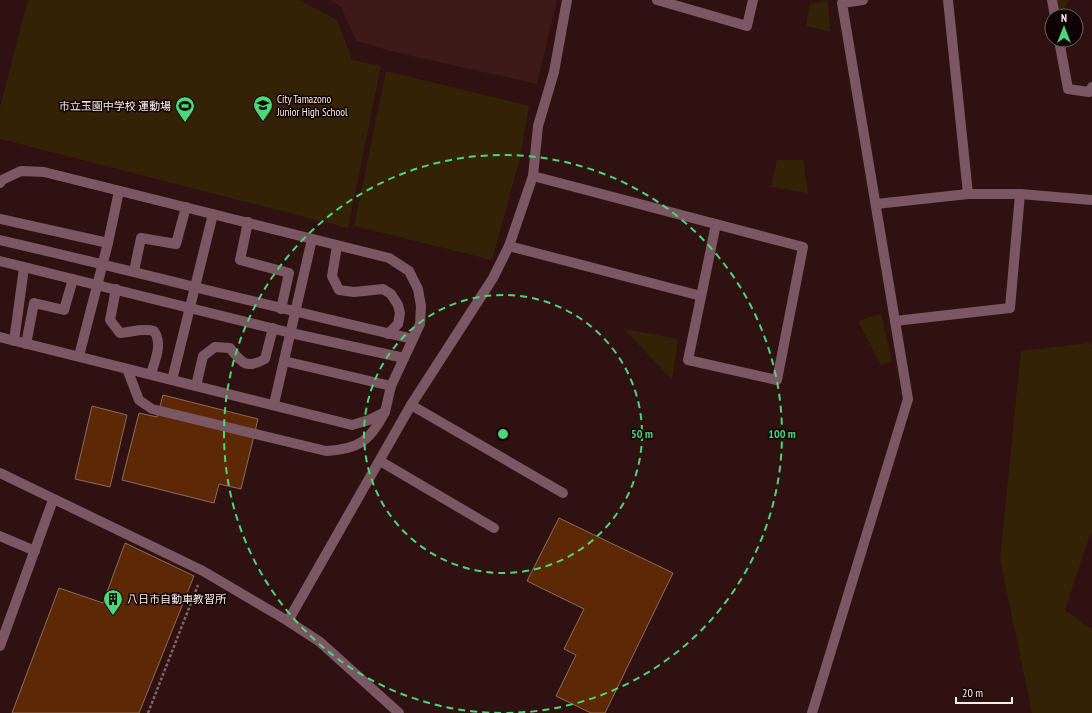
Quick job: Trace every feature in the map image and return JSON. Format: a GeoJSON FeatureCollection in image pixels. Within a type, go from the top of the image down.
{"type":"FeatureCollection","features":[{"type":"Feature","properties":{"kind":"street"},"geometry":{"type":"LineString","coordinates":[[288,621],[411,406],[493,278],[509,246],[533,176],[538,126],[554,72],[567,0]]}},
{"type":"Feature","properties":{"kind":"street"},"geometry":{"type":"LineString","coordinates":[[663,1],[746,26],[753,0]]}},
{"type":"Feature","properties":{"kind":"street"},"geometry":{"type":"LineString","coordinates":[[812,713],[908,399],[842,3],[863,0]]}},
{"type":"Feature","properties":{"kind":"street"},"geometry":{"type":"LineString","coordinates":[[948,0],[968,194]]}},
{"type":"Feature","properties":{"kind":"street"},"geometry":{"type":"LineString","coordinates":[[1060,48],[1068,89],[1089,92],[1092,87]]}},
{"type":"Feature","properties":{"kind":"street"},"geometry":{"type":"LineString","coordinates":[[0,183],[2,180],[21,171],[44,172],[248,222],[337,246],[389,258],[409,271],[418,289],[421,306],[420,324],[391,386],[385,412],[375,430],[364,442],[344,450],[326,451],[152,410],[139,400],[127,369]]}},
{"type":"Feature","properties":{"kind":"street"},"geometry":{"type":"LineString","coordinates":[[533,176],[716,224],[803,247],[777,380],[688,360],[716,224]]}},
{"type":"Feature","properties":{"kind":"street"},"geometry":{"type":"LineString","coordinates":[[79,356],[108,243],[118,191]]}},
{"type":"Feature","properties":{"kind":"street"},"geometry":{"type":"LineString","coordinates":[[876,204],[968,194],[1020,194],[1092,200]]}},
{"type":"Feature","properties":{"kind":"street"},"geometry":{"type":"LineString","coordinates":[[895,321],[1010,308],[1020,194]]}},
{"type":"Feature","properties":{"kind":"street"},"geometry":{"type":"LineString","coordinates":[[134,271],[141,238],[176,244],[186,207]]}},
{"type":"Feature","properties":{"kind":"street"},"geometry":{"type":"LineString","coordinates":[[172,380],[213,214]]}},
{"type":"Feature","properties":{"kind":"street"},"geometry":{"type":"LineString","coordinates":[[0,219],[108,243]]}},
{"type":"Feature","properties":{"kind":"street"},"geometry":{"type":"LineString","coordinates":[[248,222],[240,260],[289,273],[281,309]]}},
{"type":"Feature","properties":{"kind":"street"},"geometry":{"type":"LineString","coordinates":[[274,404],[312,239]]}},
{"type":"Feature","properties":{"kind":"street"},"geometry":{"type":"LineString","coordinates":[[0,240],[195,286],[295,313],[413,339]]}},
{"type":"Feature","properties":{"kind":"street"},"geometry":{"type":"LineString","coordinates":[[337,246],[332,276],[339,290],[354,292],[383,289],[391,294],[398,305],[400,313],[398,324],[388,334]]}},
{"type":"Feature","properties":{"kind":"street"},"geometry":{"type":"LineString","coordinates":[[509,246],[701,296]]}},
{"type":"Feature","properties":{"kind":"street"},"geometry":{"type":"LineString","coordinates":[[0,261],[291,333],[404,358]]}},
{"type":"Feature","properties":{"kind":"street"},"geometry":{"type":"LineString","coordinates":[[14,340],[24,268]]}},
{"type":"Feature","properties":{"kind":"street"},"geometry":{"type":"LineString","coordinates":[[26,344],[34,303],[64,310],[73,279]]}},
{"type":"Feature","properties":{"kind":"street"},"geometry":{"type":"LineString","coordinates":[[116,289],[110,320],[120,333],[135,332],[145,328],[154,331],[158,337],[158,349],[151,374]]}},
{"type":"Feature","properties":{"kind":"street"},"geometry":{"type":"LineString","coordinates":[[196,386],[203,356],[215,347],[230,348],[238,359],[247,364],[254,365],[265,359],[273,328]]}},
{"type":"Feature","properties":{"kind":"street"},"geometry":{"type":"LineString","coordinates":[[0,329],[3,334],[14,340]]}},
{"type":"Feature","properties":{"kind":"street"},"geometry":{"type":"LineString","coordinates":[[0,337],[274,404],[352,425],[369,420],[385,412]]}},
{"type":"Feature","properties":{"kind":"street"},"geometry":{"type":"LineString","coordinates":[[284,361],[391,386]]}},
{"type":"Feature","properties":{"kind":"street"},"geometry":{"type":"LineString","coordinates":[[411,406],[562,493]]}},
{"type":"Feature","properties":{"kind":"street"},"geometry":{"type":"LineString","coordinates":[[380,460],[494,528]]}},
{"type":"Feature","properties":{"kind":"street"},"geometry":{"type":"LineString","coordinates":[[0,473],[53,500],[203,571],[288,621],[320,642],[399,713]]}},
{"type":"Feature","properties":{"kind":"street"},"geometry":{"type":"LineString","coordinates":[[0,646],[53,500]]}},
{"type":"Feature","properties":{"kind":"street"},"geometry":{"type":"LineString","coordinates":[[0,536],[35,551]]}},
{"type":"Feature","properties":{"kind":"path"},"geometry":{"type":"LineString","coordinates":[[148,713],[203,571]]}},
{"type":"Feature","properties":{"kind":"shaded area","name":"市立玉園中学校 運動場"},"geometry":{"type":"Polygon","coordinates":[[[28,0],[299,0],[337,20],[352,60],[381,66],[348,228],[0,139],[0,107],[28,0]]]}},
{"type":"Feature","properties":{"kind":"shaded area"},"geometry":{"type":"Polygon","coordinates":[[[330,0],[557,0],[537,84],[398,53],[356,41],[341,7],[330,0]]]}},
{"type":"Feature","properties":{"kind":"shaded area"},"geometry":{"type":"Polygon","coordinates":[[[828,0],[830,32],[806,26],[810,4],[828,0]]]}},
{"type":"Feature","properties":{"kind":"shaded area"},"geometry":{"type":"Polygon","coordinates":[[[1057,0],[1069,0],[1064,8],[1059,8],[1057,0]]]}},
{"type":"Feature","properties":{"kind":"shaded area"},"geometry":{"type":"Polygon","coordinates":[[[386,71],[529,106],[520,158],[492,260],[354,226],[386,71]]]}},
{"type":"Feature","properties":{"kind":"shaded area"},"geometry":{"type":"Polygon","coordinates":[[[777,160],[803,160],[808,193],[771,187],[777,160]]]}},
{"type":"Feature","properties":{"kind":"shaded area"},"geometry":{"type":"Polygon","coordinates":[[[881,314],[892,362],[881,365],[858,321],[881,314]]]}},
{"type":"Feature","properties":{"kind":"shaded area"},"geometry":{"type":"Polygon","coordinates":[[[624,329],[678,339],[672,380],[624,329]]]}},
{"type":"Feature","properties":{"kind":"shaded area"},"geometry":{"type":"Polygon","coordinates":[[[1089,343],[1092,345],[1092,534],[1090,534],[1065,610],[1092,629],[1092,713],[1032,713],[1000,559],[1021,351],[1089,343]]]}},
{"type":"Feature","properties":{"kind":"building"},"geometry":{"type":"Polygon","coordinates":[[[163,395],[258,419],[241,489],[219,484],[214,503],[122,480],[139,413],[157,417],[163,395]]]}},
{"type":"Feature","properties":{"kind":"building"},"geometry":{"type":"Polygon","coordinates":[[[92,406],[127,415],[110,487],[75,479],[92,406]]]}},
{"type":"Feature","properties":{"kind":"building"},"geometry":{"type":"Polygon","coordinates":[[[559,518],[673,573],[605,713],[591,713],[556,696],[576,655],[564,649],[584,609],[527,581],[559,518]]]}},
{"type":"Feature","properties":{"kind":"building","name":"八日市自動車教習所"},"geometry":{"type":"Polygon","coordinates":[[[125,543],[194,576],[139,713],[12,713],[59,588],[103,603],[125,543]]]}},
{"type":"Feature","properties":{"kind":"place","name":"City Tamazono Junior High School"},"geometry":{"type":"Point","coordinates":[263,122]}},
{"type":"Feature","properties":{"kind":"place","name":"市立玉園中学校 運動場"},"geometry":{"type":"Point","coordinates":[185,123]}},
{"type":"Feature","properties":{"kind":"place","name":"八日市自動車教習所"},"geometry":{"type":"Point","coordinates":[113,616]}}]}
